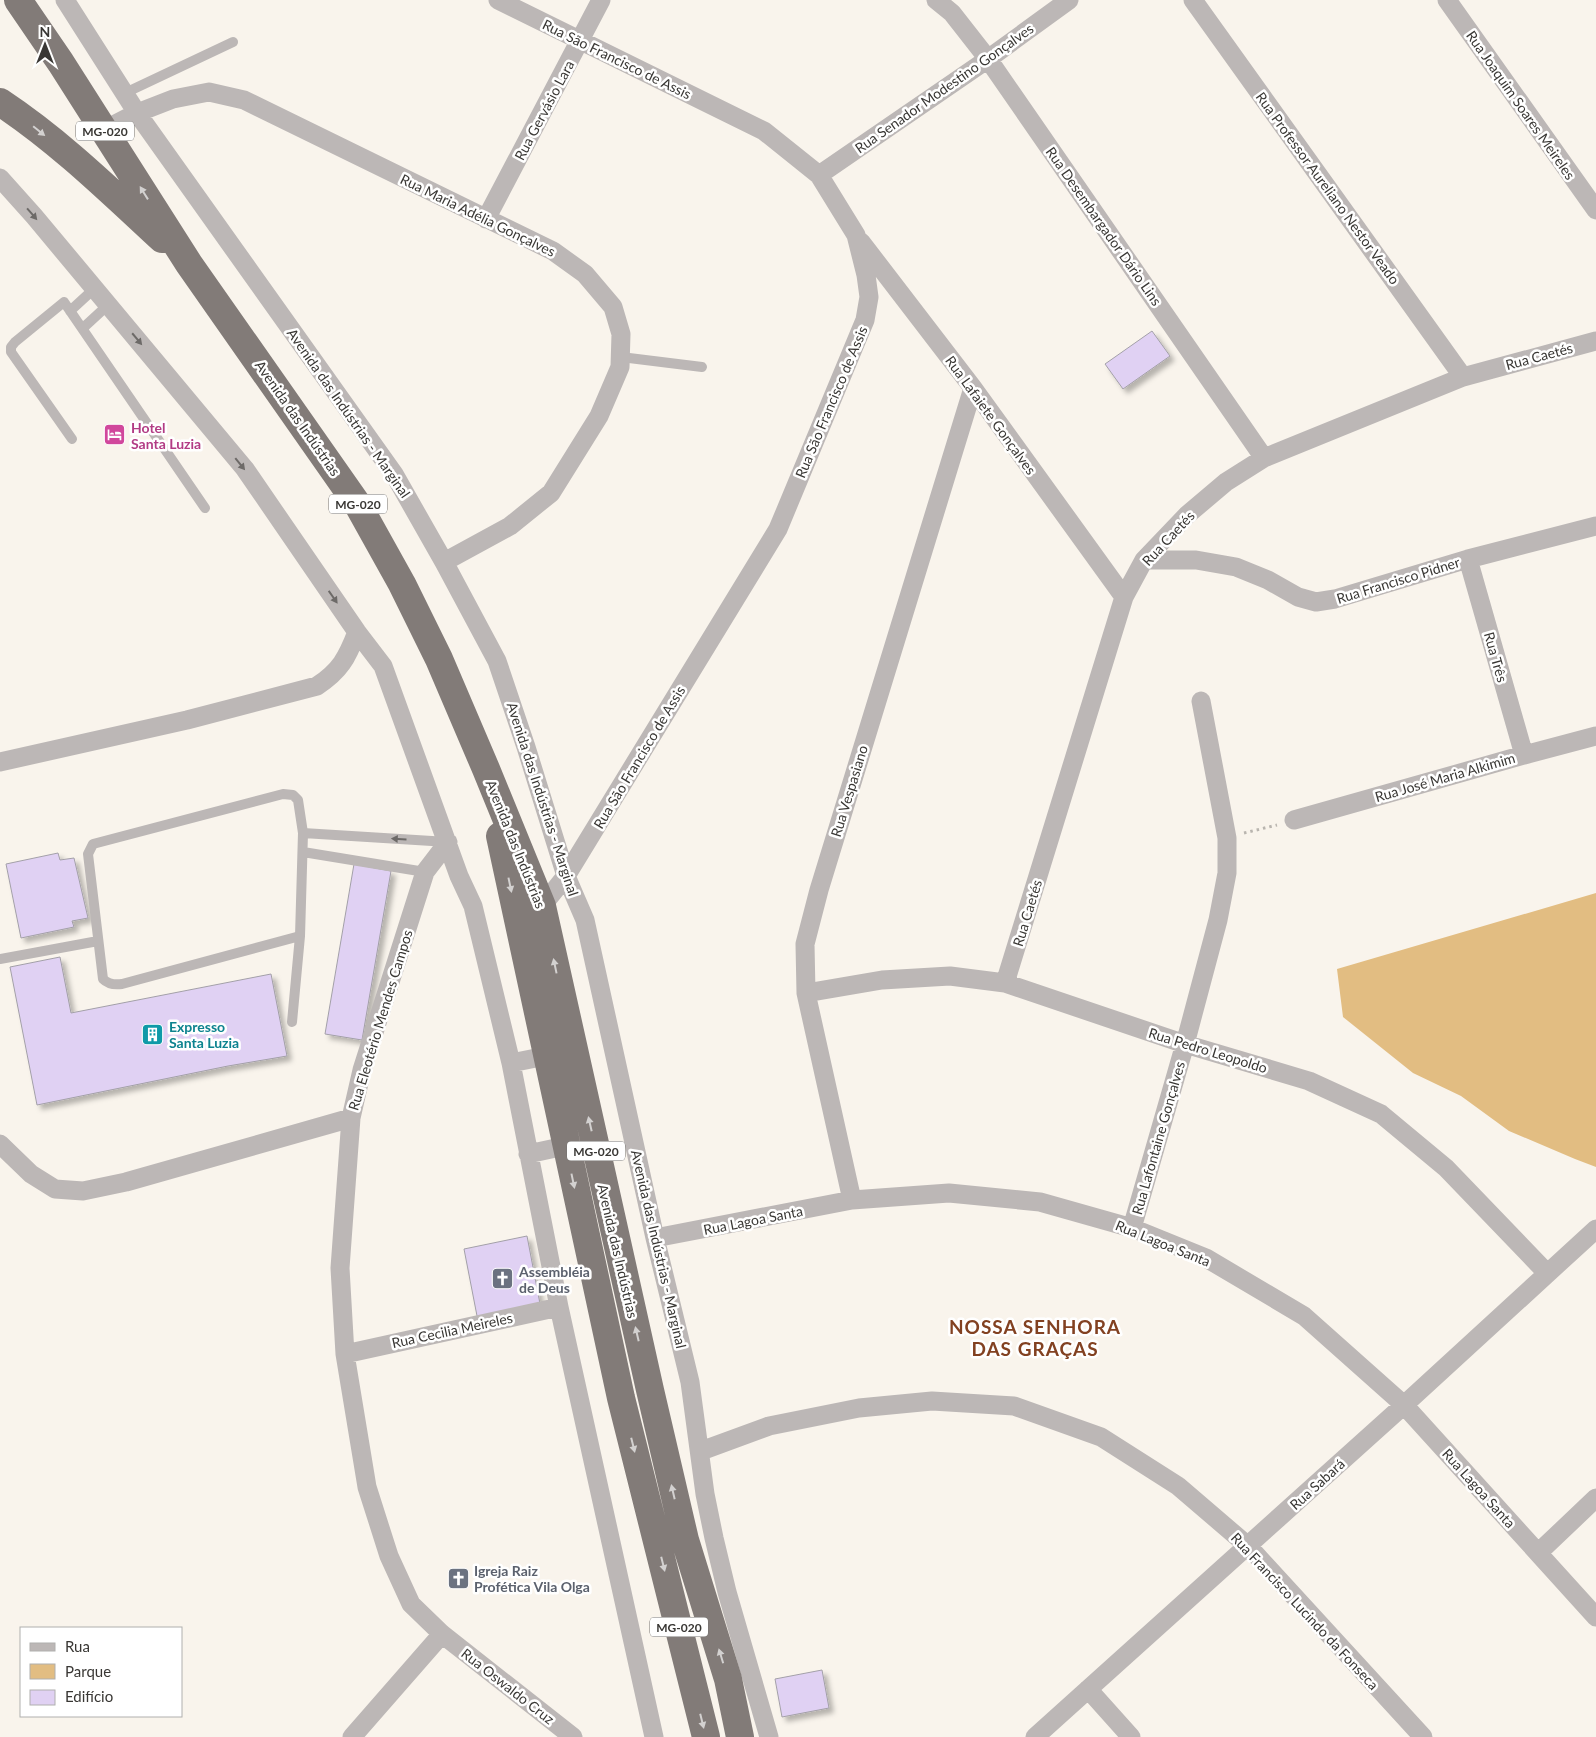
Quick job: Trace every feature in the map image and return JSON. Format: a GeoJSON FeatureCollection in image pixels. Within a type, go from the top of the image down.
{"type":"FeatureCollection","features":[{"type":"Feature","properties":{"kind":"highway","name":"Avenida das Indústrias"},"geometry":{"type":"LineString","coordinates":[[18,0],[104,130],[189,264],[358,505],[402,584],[439,659],[486,769],[542,906],[684,1540],[728,1680],[740,1737]]}},
{"type":"Feature","properties":{"kind":"highway","name":"Avenida das Indústrias"},"geometry":{"type":"LineString","coordinates":[[0,102],[86,169],[189,264]]}},
{"type":"Feature","properties":{"kind":"highway","name":"Avenida das Indústrias"},"geometry":{"type":"LineString","coordinates":[[486,769],[620,1398],[706,1737]]}},
{"type":"Feature","properties":{"kind":"street","name":"Avenida das Indústrias - Marginal"},"geometry":{"type":"LineString","coordinates":[[65,0],[137,113],[394,474],[497,661],[566,876],[585,920],[655,1238],[690,1382],[705,1494],[714,1538],[727,1592],[769,1737]]}},
{"type":"Feature","properties":{"kind":"street","name":"Rua São Francisco de Assis"},"geometry":{"type":"LineString","coordinates":[[498,0],[764,131],[819,175],[856,234],[866,275],[869,297],[865,320],[778,529],[566,876],[542,906]]}},
{"type":"Feature","properties":{"kind":"street","name":"Rua Gervásio Lara"},"geometry":{"type":"LineString","coordinates":[[486,219],[601,0]]}},
{"type":"Feature","properties":{"kind":"street","name":"Rua Desembargador Dário Lins"},"geometry":{"type":"LineString","coordinates":[[936,0],[952,13],[988,59],[1264,458]]}},
{"type":"Feature","properties":{"kind":"street","name":"Rua Senador Modestino Gonçalves"},"geometry":{"type":"LineString","coordinates":[[819,175],[988,59],[1069,0]]}},
{"type":"Feature","properties":{"kind":"street","name":"Rua Professor Aureliano Nestor Veado"},"geometry":{"type":"LineString","coordinates":[[1193,0],[1462,377]]}},
{"type":"Feature","properties":{"kind":"street","name":"Rua Joaquim Soares Meireles"},"geometry":{"type":"LineString","coordinates":[[1447,0],[1596,210]]}},
{"type":"Feature","properties":{"kind":"street","name":"Rua Maria Adélia Gonçalves"},"geometry":{"type":"LineString","coordinates":[[104,130],[137,113],[173,99],[209,92],[244,100],[553,251],[585,274],[613,306],[621,334],[620,367],[599,416],[552,494],[510,526],[444,562]]}},
{"type":"Feature","properties":{"kind":"street"},"geometry":{"type":"LineString","coordinates":[[0,178],[95,288],[245,469],[382,666],[459,876],[473,906],[511,1063],[559,1307],[654,1737]]}},
{"type":"Feature","properties":{"kind":"street","name":"Rua Lafaiete Gonçalves"},"geometry":{"type":"LineString","coordinates":[[856,234],[973,388],[1124,597]]}},
{"type":"Feature","properties":{"kind":"street","name":"Rua Caetés"},"geometry":{"type":"LineString","coordinates":[[1005,984],[1124,597],[1144,560],[1187,515],[1226,482],[1264,458],[1462,377],[1596,341]]}},
{"type":"Feature","properties":{"kind":"street","name":"Rua Vespasiano"},"geometry":{"type":"LineString","coordinates":[[852,1200],[806,992],[805,944],[819,890],[973,388]]}},
{"type":"Feature","properties":{"kind":"street","name":"Rua Francisco Pidner"},"geometry":{"type":"LineString","coordinates":[[1144,560],[1196,560],[1236,567],[1268,580],[1298,597],[1316,602],[1335,599],[1468,559],[1596,526]]}},
{"type":"Feature","properties":{"kind":"street","name":"Rua Três"},"geometry":{"type":"LineString","coordinates":[[1468,559],[1524,755]]}},
{"type":"Feature","properties":{"kind":"street"},"geometry":{"type":"LineString","coordinates":[[0,762],[187,720],[317,686],[331,677],[340,667],[349,654],[357,632]]}},
{"type":"Feature","properties":{"kind":"street","name":"Rua Lafontaine Gonçalves"},"geometry":{"type":"LineString","coordinates":[[1132,1228],[1185,1044],[1218,920],[1227,873],[1227,838],[1201,701]]}},
{"type":"Feature","properties":{"kind":"street","name":"Rua José Maria Alkimim"},"geometry":{"type":"LineString","coordinates":[[1294,820],[1596,736]]}},
{"type":"Feature","properties":{"kind":"street","name":"Rua Eleotério Mendes Campos"},"geometry":{"type":"LineString","coordinates":[[442,1634],[411,1604],[389,1556],[367,1487],[345,1354],[340,1268],[350,1118],[362,1070],[425,872],[448,842]]}},
{"type":"Feature","properties":{"kind":"street"},"geometry":{"type":"LineString","coordinates":[[425,872],[459,876]]}},
{"type":"Feature","properties":{"kind":"street","name":"Rua Pedro Leopoldo"},"geometry":{"type":"LineString","coordinates":[[806,992],[882,980],[950,976],[1005,984],[1185,1044],[1309,1081],[1381,1114],[1446,1168],[1547,1273]]}},
{"type":"Feature","properties":{"kind":"street"},"geometry":{"type":"LineString","coordinates":[[511,1063],[546,1056]]}},
{"type":"Feature","properties":{"kind":"street"},"geometry":{"type":"LineString","coordinates":[[0,1144],[31,1174],[55,1189],[83,1191],[126,1182],[350,1118]]}},
{"type":"Feature","properties":{"kind":"street"},"geometry":{"type":"LineString","coordinates":[[528,1154],[565,1146]]}},
{"type":"Feature","properties":{"kind":"street","name":"Rua Lagoa Santa"},"geometry":{"type":"LineString","coordinates":[[655,1238],[852,1200],[949,1193],[1040,1202],[1132,1228],[1206,1258],[1304,1316],[1404,1405],[1596,1618]]}},
{"type":"Feature","properties":{"kind":"street","name":"Rua Sabará"},"geometry":{"type":"LineString","coordinates":[[1035,1737],[1404,1405],[1596,1229]]}},
{"type":"Feature","properties":{"kind":"street","name":"Rua Cecilia Meireles"},"geometry":{"type":"LineString","coordinates":[[345,1354],[559,1307]]}},
{"type":"Feature","properties":{"kind":"street","name":"Rua Francisco Lucindo da Fonseca"},"geometry":{"type":"LineString","coordinates":[[700,1451],[769,1426],[859,1408],[932,1400],[1014,1406],[1101,1438],[1178,1486],[1248,1546],[1423,1737]]}},
{"type":"Feature","properties":{"kind":"street"},"geometry":{"type":"LineString","coordinates":[[1538,1553],[1596,1498]]}},
{"type":"Feature","properties":{"kind":"street"},"geometry":{"type":"LineString","coordinates":[[651,1516],[667,1534],[684,1540],[714,1538]]}},
{"type":"Feature","properties":{"kind":"street"},"geometry":{"type":"LineString","coordinates":[[352,1737],[442,1634]]}},
{"type":"Feature","properties":{"kind":"street","name":"Rua Oswaldo Cruz"},"geometry":{"type":"LineString","coordinates":[[442,1634],[574,1737]]}},
{"type":"Feature","properties":{"kind":"street"},"geometry":{"type":"LineString","coordinates":[[1088,1689],[1131,1737]]}},
{"type":"Feature","properties":{"kind":"lane"},"geometry":{"type":"LineString","coordinates":[[125,93],[233,42]]}},
{"type":"Feature","properties":{"kind":"lane"},"geometry":{"type":"LineString","coordinates":[[70,311],[95,288]]}},
{"type":"Feature","properties":{"kind":"lane"},"geometry":{"type":"LineString","coordinates":[[72,439],[11,352],[11,347],[15,342],[64,302],[205,508]]}},
{"type":"Feature","properties":{"kind":"lane"},"geometry":{"type":"LineString","coordinates":[[83,328],[108,305]]}},
{"type":"Feature","properties":{"kind":"lane"},"geometry":{"type":"LineString","coordinates":[[620,357],[702,367]]}},
{"type":"Feature","properties":{"kind":"lane"},"geometry":{"type":"LineString","coordinates":[[292,1022],[300,936],[303,852],[303,834],[298,800],[293,795],[287,794],[99,842],[93,844],[88,854],[103,979],[106,982],[116,985],[300,936]]}},
{"type":"Feature","properties":{"kind":"lane"},"geometry":{"type":"LineString","coordinates":[[303,834],[448,842]]}},
{"type":"Feature","properties":{"kind":"lane"},"geometry":{"type":"LineString","coordinates":[[303,852],[425,872]]}},
{"type":"Feature","properties":{"kind":"lane"},"geometry":{"type":"LineString","coordinates":[[0,960],[98,941]]}},
{"type":"Feature","properties":{"kind":"path"},"geometry":{"type":"LineString","coordinates":[[1227,838],[1294,820]]}},
{"type":"Feature","properties":{"kind":"green space"},"geometry":{"type":"Polygon","coordinates":[[[1596,893],[1596,1167],[1509,1131],[1461,1096],[1413,1073],[1343,1017],[1337,969],[1596,893]]]}},
{"type":"Feature","properties":{"kind":"building"},"geometry":{"type":"Polygon","coordinates":[[[1152,331],[1170,356],[1123,389],[1105,364],[1152,331]]]}},
{"type":"Feature","properties":{"kind":"building"},"geometry":{"type":"Polygon","coordinates":[[[58,853],[60,860],[74,858],[88,918],[72,921],[74,927],[21,938],[6,864],[58,853]]]}},
{"type":"Feature","properties":{"kind":"building"},"geometry":{"type":"Polygon","coordinates":[[[354,864],[391,871],[362,1040],[325,1034],[354,864]]]}},
{"type":"Feature","properties":{"kind":"building","name":"Expresso Santa Luzia"},"geometry":{"type":"Polygon","coordinates":[[[60,957],[71,1013],[271,974],[287,1056],[228,1066],[37,1105],[10,967],[60,957]]]}},
{"type":"Feature","properties":{"kind":"building","name":"Assembléia de Deus"},"geometry":{"type":"Polygon","coordinates":[[[527,1236],[541,1309],[478,1321],[464,1249],[527,1236]]]}},
{"type":"Feature","properties":{"kind":"building"},"geometry":{"type":"Polygon","coordinates":[[[822,1670],[829,1708],[782,1717],[775,1679],[822,1670]]]}},
{"type":"Feature","properties":{"kind":"place","name":"Hotel Santa Luzia"},"geometry":{"type":"Point","coordinates":[115,435]}},
{"type":"Feature","properties":{"kind":"place","name":"Expresso Santa Luzia"},"geometry":{"type":"Point","coordinates":[153,1034]}},
{"type":"Feature","properties":{"kind":"place","name":"Assembléia de Deus"},"geometry":{"type":"Point","coordinates":[503,1279]}},
{"type":"Feature","properties":{"kind":"place","name":"Igreja Raiz Profética Vila Olga"},"geometry":{"type":"Point","coordinates":[458,1578]}},
{"type":"Feature","properties":{"kind":"district","name":"NOSSA SENHORA DAS GRAÇAS"},"geometry":{"type":"Point","coordinates":[1035,1337]}}]}
